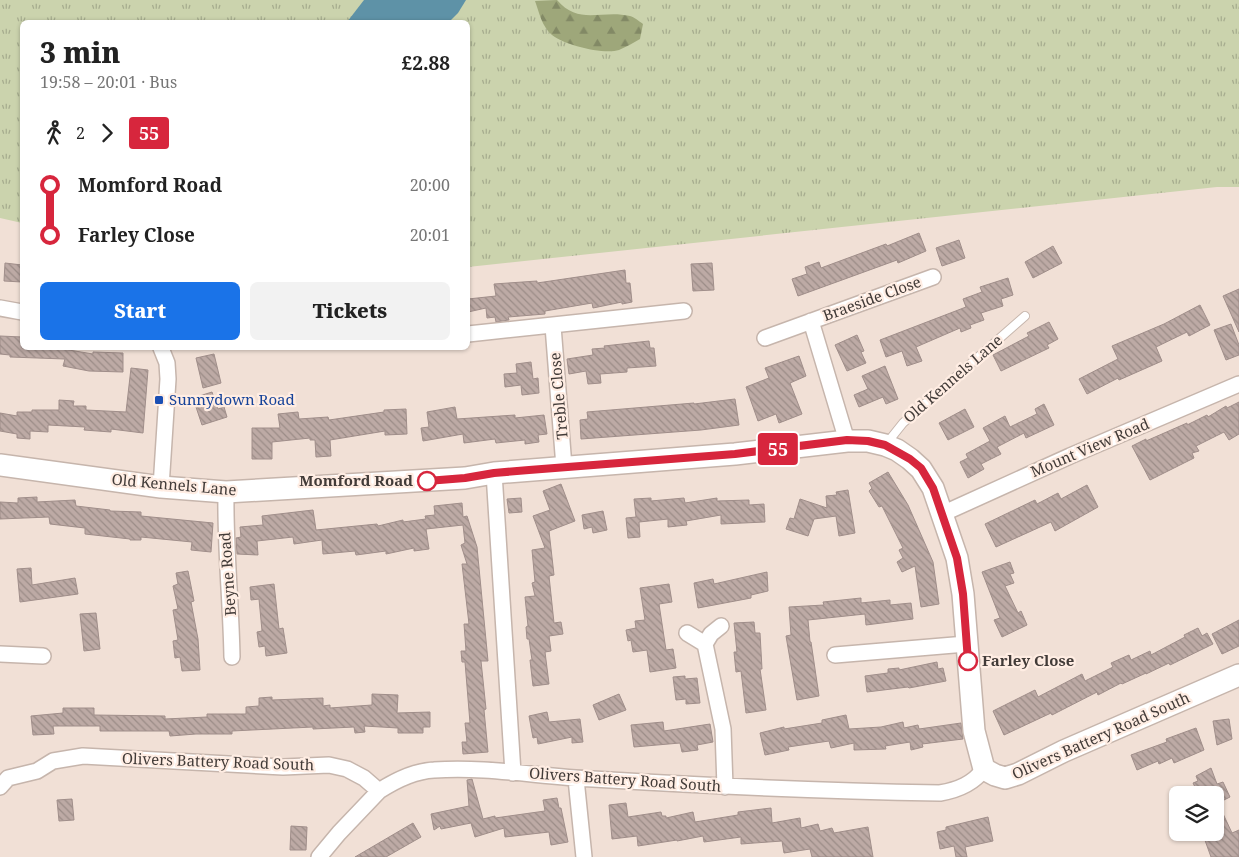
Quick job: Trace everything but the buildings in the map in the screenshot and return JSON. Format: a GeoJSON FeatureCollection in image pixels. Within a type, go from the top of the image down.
{"type":"FeatureCollection","features":[{"type":"Feature","properties":{"kind":"street","name":"Braeside Close"},"geometry":{"type":"LineString","coordinates":[[765,338],[933,277]]}},
{"type":"Feature","properties":{"kind":"street"},"geometry":{"type":"LineString","coordinates":[[0,308],[20,312]]}},
{"type":"Feature","properties":{"kind":"street"},"geometry":{"type":"LineString","coordinates":[[474,334],[684,311]]}},
{"type":"Feature","properties":{"kind":"street","name":"Braeside Close"},"geometry":{"type":"LineString","coordinates":[[811,321],[847,440]]}},
{"type":"Feature","properties":{"kind":"street","name":"Treble Close"},"geometry":{"type":"LineString","coordinates":[[553,326],[564,467]]}},
{"type":"Feature","properties":{"kind":"street"},"geometry":{"type":"LineString","coordinates":[[161,486],[168,380],[167,362],[162,350]]}},
{"type":"Feature","properties":{"kind":"street","name":"Mount View Road"},"geometry":{"type":"LineString","coordinates":[[942,514],[1070,456],[1239,384]]}},
{"type":"Feature","properties":{"kind":"street","name":"Old Kennels Lane"},"geometry":{"type":"LineString","coordinates":[[0,465],[161,486],[226,492],[465,478],[494,473],[735,454],[847,440],[868,441],[885,445],[910,459],[921,468],[933,488],[957,558],[963,594],[974,731],[984,769]]}},
{"type":"Feature","properties":{"kind":"street"},"geometry":{"type":"LineString","coordinates":[[494,473],[513,773]]}},
{"type":"Feature","properties":{"kind":"street","name":"Beyne Road"},"geometry":{"type":"LineString","coordinates":[[226,492],[225,522],[232,657]]}},
{"type":"Feature","properties":{"kind":"street"},"geometry":{"type":"LineString","coordinates":[[721,626],[711,634],[705,644],[723,729],[725,786]]}},
{"type":"Feature","properties":{"kind":"street"},"geometry":{"type":"LineString","coordinates":[[687,633],[705,644]]}},
{"type":"Feature","properties":{"kind":"street"},"geometry":{"type":"LineString","coordinates":[[835,655],[966,644]]}},
{"type":"Feature","properties":{"kind":"street"},"geometry":{"type":"LineString","coordinates":[[0,654],[43,656]]}},
{"type":"Feature","properties":{"kind":"street","name":"Olivers Battery Road South"},"geometry":{"type":"LineString","coordinates":[[0,786],[8,778],[37,771],[53,761],[83,756],[283,767],[329,766],[347,769],[364,778],[379,791],[397,780],[432,770],[458,769],[725,786],[832,791],[940,793],[956,790],[966,785],[979,776],[984,769],[995,776],[1005,778],[1018,774],[1064,751],[1239,675]]}},
{"type":"Feature","properties":{"kind":"street"},"geometry":{"type":"LineString","coordinates":[[576,778],[584,857]]}},
{"type":"Feature","properties":{"kind":"street"},"geometry":{"type":"LineString","coordinates":[[319,857],[345,826],[379,791]]}},
{"type":"Feature","properties":{"kind":"lane","name":"Old Kennels Lane"},"geometry":{"type":"LineString","coordinates":[[885,445],[902,423],[1025,316]]}},
{"type":"Feature","properties":{"kind":"green space"},"geometry":{"type":"Polygon","coordinates":[[[0,0],[1239,0],[1239,187],[1217,187],[470,267],[470,20],[20,20],[20,223],[0,218],[0,0]]]}},
{"type":"Feature","properties":{"kind":"green space"},"geometry":{"type":"Polygon","coordinates":[[[557,0],[565,8],[582,15],[620,14],[633,17],[643,24],[640,39],[619,50],[604,51],[584,48],[558,39],[546,28],[535,1],[557,0]]]}},
{"type":"Feature","properties":{"kind":"water"},"geometry":{"type":"Polygon","coordinates":[[[364,0],[466,0],[451,20],[349,20],[364,0]]]}},
{"type":"Feature","properties":{"kind":"bus line","name":"55"},"geometry":{"type":"LineString","coordinates":[[427,481],[465,478],[494,473],[735,454],[847,440],[868,441],[885,445],[897,450],[921,468],[933,488],[957,558],[963,594],[968,661]]}},
{"type":"Feature","properties":{"kind":"place","name":"Sunnydown Road"},"geometry":{"type":"Point","coordinates":[159,400]}},
{"type":"Feature","properties":{"kind":"place","name":"Momford Road"},"geometry":{"type":"Point","coordinates":[427,481]}},
{"type":"Feature","properties":{"kind":"place","name":"Farley Close"},"geometry":{"type":"Point","coordinates":[968,661]}}]}
